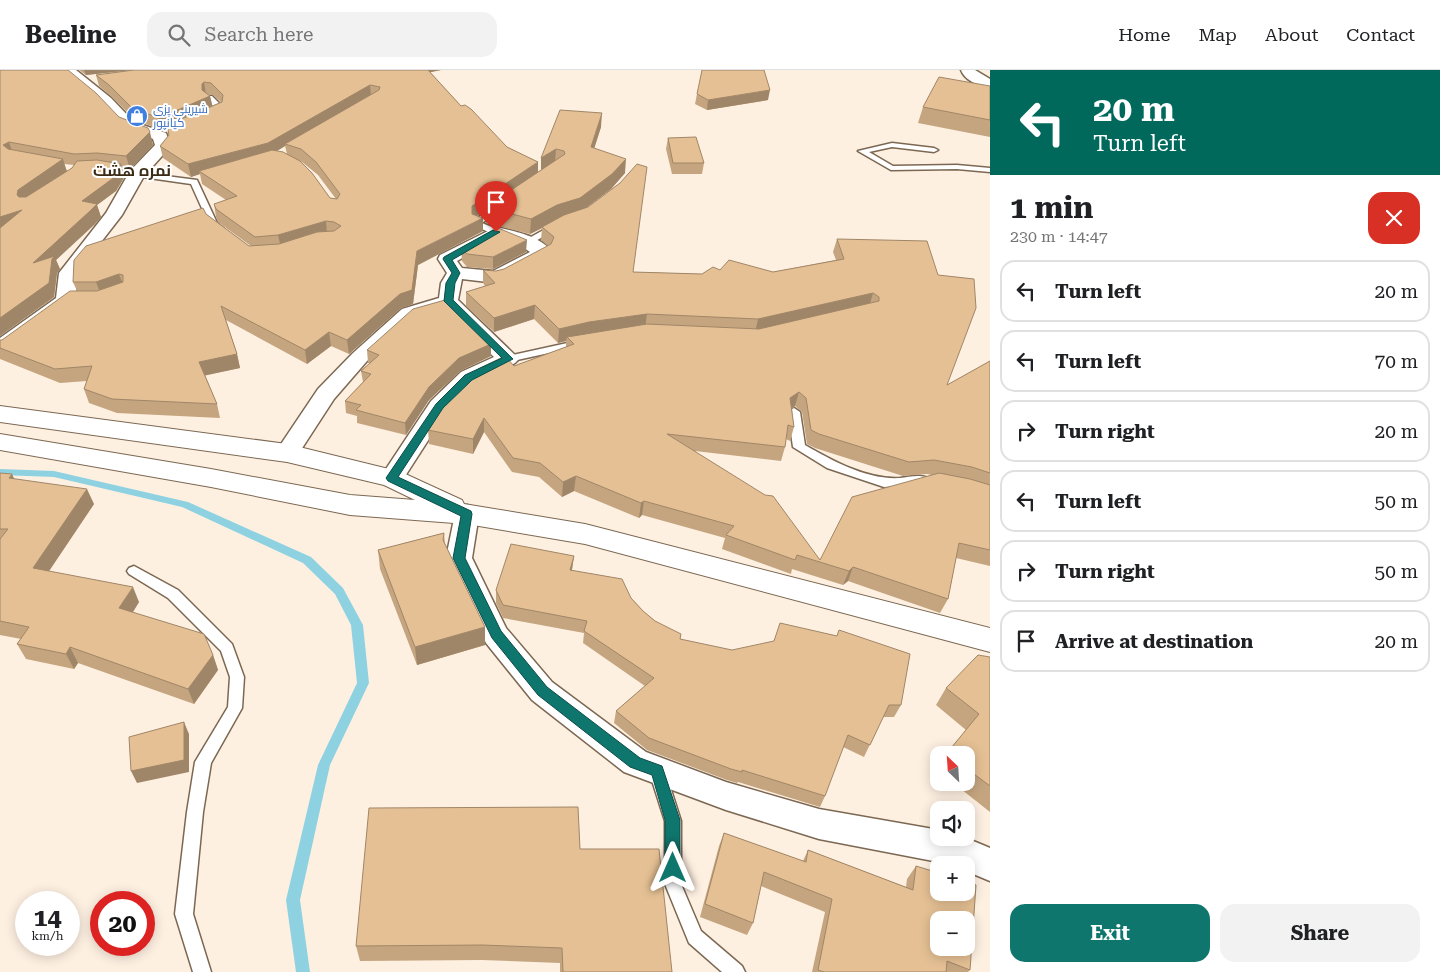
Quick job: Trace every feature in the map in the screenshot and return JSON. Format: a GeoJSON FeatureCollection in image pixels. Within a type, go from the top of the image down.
{"type":"FeatureCollection","features":[{"type":"Feature","properties":{"kind":"main road"},"geometry":{"type":"LineString","coordinates":[[0,414],[287,453],[392,478],[467,514]]}},
{"type":"Feature","properties":{"kind":"main road"},"geometry":{"type":"LineString","coordinates":[[0,442],[212,478],[350,505],[467,514],[585,534],[990,640]]}},
{"type":"Feature","properties":{"kind":"street"},"geometry":{"type":"LineString","coordinates":[[0,348],[70,300],[68,274],[113,215],[130,188],[136,174],[162,146],[164,135],[129,125],[106,101],[67,70]]}},
{"type":"Feature","properties":{"kind":"street"},"geometry":{"type":"LineString","coordinates":[[968,70],[968,72],[981,81],[990,84]]}},
{"type":"Feature","properties":{"kind":"street"},"geometry":{"type":"LineString","coordinates":[[81,82],[100,80]]}},
{"type":"Feature","properties":{"kind":"street"},"geometry":{"type":"LineString","coordinates":[[496,232],[528,242],[543,252],[496,276],[456,273],[447,259],[496,232]]}},
{"type":"Feature","properties":{"kind":"street"},"geometry":{"type":"LineString","coordinates":[[448,301],[451,283],[456,273]]}},
{"type":"Feature","properties":{"kind":"street"},"geometry":{"type":"LineString","coordinates":[[392,478],[439,406],[469,378],[508,359],[448,301]]}},
{"type":"Feature","properties":{"kind":"street"},"geometry":{"type":"LineString","coordinates":[[287,453],[326,394],[360,357],[408,313],[448,301]]}},
{"type":"Feature","properties":{"kind":"street"},"geometry":{"type":"LineString","coordinates":[[467,514],[459,558],[496,634],[542,691],[635,762],[726,796],[819,824],[953,848],[990,865]]}},
{"type":"Feature","properties":{"kind":"lane"},"geometry":{"type":"LineString","coordinates":[[206,116],[222,110],[209,98]]}},
{"type":"Feature","properties":{"kind":"lane"},"geometry":{"type":"LineString","coordinates":[[934,150],[892,145],[862,151],[891,168],[957,167],[990,170]]}},
{"type":"Feature","properties":{"kind":"lane"},"geometry":{"type":"LineString","coordinates":[[101,169],[198,181],[213,224],[228,236]]}},
{"type":"Feature","properties":{"kind":"lane"},"geometry":{"type":"LineString","coordinates":[[496,232],[476,223],[506,202]]}},
{"type":"Feature","properties":{"kind":"lane"},"geometry":{"type":"LineString","coordinates":[[528,242],[568,221]]}},
{"type":"Feature","properties":{"kind":"lane"},"geometry":{"type":"LineString","coordinates":[[508,359],[588,341]]}},
{"type":"Feature","properties":{"kind":"lane"},"geometry":{"type":"LineString","coordinates":[[794,412],[799,447],[832,465],[884,483],[927,480],[936,482]]}},
{"type":"Feature","properties":{"kind":"lane"},"geometry":{"type":"LineString","coordinates":[[134,571],[173,594],[227,648],[237,677],[236,708],[203,762],[195,812],[184,914],[202,972]]}},
{"type":"Feature","properties":{"kind":"lane"},"geometry":{"type":"LineString","coordinates":[[657,771],[673,820],[673,884],[695,937],[736,972]]}},
{"type":"Feature","properties":{"kind":"building"},"geometry":{"type":"Polygon","coordinates":[[[0,70],[68,70],[96,93],[119,117],[148,128],[150,132],[126,156],[97,153],[74,154],[9,142],[3,145],[8,149],[63,159],[18,190],[17,195],[19,197],[26,197],[72,168],[77,161],[97,160],[121,164],[112,179],[82,201],[97,204],[33,263],[55,256],[52,259],[49,283],[0,318],[0,228],[22,210],[0,217],[0,70]]]}},
{"type":"Feature","properties":{"kind":"building"},"geometry":{"type":"Polygon","coordinates":[[[134,70],[428,70],[461,106],[465,105],[471,109],[507,147],[538,162],[472,206],[472,214],[483,218],[417,251],[412,290],[400,294],[347,340],[329,332],[305,350],[221,306],[237,354],[199,362],[217,404],[112,399],[84,389],[92,366],[55,369],[0,348],[0,340],[70,291],[97,291],[123,282],[123,275],[119,274],[96,282],[73,282],[74,260],[86,246],[203,208],[206,214],[249,246],[279,244],[317,232],[334,231],[341,226],[334,222],[326,221],[278,235],[255,237],[216,209],[214,204],[237,196],[199,171],[272,150],[283,152],[300,161],[312,173],[330,198],[337,199],[340,194],[316,162],[301,149],[285,144],[379,90],[380,87],[370,85],[268,143],[188,164],[160,146],[169,135],[167,125],[222,102],[223,95],[211,83],[204,82],[202,90],[210,96],[159,118],[132,108],[96,75],[134,70]]]}},
{"type":"Feature","properties":{"kind":"building"},"geometry":{"type":"Polygon","coordinates":[[[702,70],[764,70],[770,90],[708,100],[697,94],[702,70]]]}},
{"type":"Feature","properties":{"kind":"building"},"geometry":{"type":"Polygon","coordinates":[[[939,77],[990,86],[990,120],[923,107],[939,77]]]}},
{"type":"Feature","properties":{"kind":"building"},"geometry":{"type":"Polygon","coordinates":[[[560,110],[602,113],[591,147],[626,159],[612,174],[580,198],[557,205],[531,219],[486,207],[565,154],[564,151],[556,149],[541,158],[560,110]]]}},
{"type":"Feature","properties":{"kind":"building"},"geometry":{"type":"Polygon","coordinates":[[[696,137],[704,163],[673,163],[668,138],[696,137]]]}},
{"type":"Feature","properties":{"kind":"building"},"geometry":{"type":"Polygon","coordinates":[[[637,164],[647,167],[633,272],[702,274],[713,267],[720,270],[729,260],[773,272],[844,259],[837,239],[927,241],[938,275],[974,279],[976,308],[947,385],[990,361],[990,473],[972,467],[934,460],[909,462],[819,434],[811,430],[806,398],[799,392],[790,398],[794,427],[788,425],[785,447],[667,434],[765,495],[773,496],[820,560],[852,497],[939,473],[990,485],[990,550],[959,543],[948,599],[853,567],[849,571],[797,555],[795,560],[726,535],[734,526],[644,501],[641,503],[576,476],[563,482],[540,463],[513,458],[484,418],[473,439],[428,430],[448,398],[478,369],[505,356],[514,366],[574,344],[567,337],[647,324],[759,329],[879,301],[879,297],[873,293],[758,319],[647,314],[589,322],[559,329],[535,305],[494,318],[466,292],[495,283],[483,270],[496,271],[504,269],[551,244],[554,237],[542,227],[564,215],[588,207],[620,183],[637,164]]]}},
{"type":"Feature","properties":{"kind":"building"},"geometry":{"type":"Polygon","coordinates":[[[498,228],[527,240],[493,257],[467,254],[461,248],[498,228]]]}},
{"type":"Feature","properties":{"kind":"building"},"geometry":{"type":"Polygon","coordinates":[[[445,300],[491,344],[459,358],[429,387],[405,423],[356,410],[361,405],[345,401],[371,374],[361,371],[379,355],[367,350],[413,309],[445,300]]]}},
{"type":"Feature","properties":{"kind":"building"},"geometry":{"type":"Polygon","coordinates":[[[0,473],[12,474],[9,478],[87,489],[33,568],[133,587],[119,608],[204,634],[213,655],[188,689],[70,647],[66,654],[17,644],[29,627],[0,621],[0,539],[8,529],[0,529],[0,473]]]}},
{"type":"Feature","properties":{"kind":"building"},"geometry":{"type":"Polygon","coordinates":[[[444,533],[443,540],[485,627],[415,647],[378,550],[444,533]]]}},
{"type":"Feature","properties":{"kind":"building"},"geometry":{"type":"Polygon","coordinates":[[[511,544],[574,556],[570,570],[622,579],[631,598],[643,611],[655,621],[681,634],[680,639],[732,650],[774,641],[780,623],[837,636],[839,630],[910,654],[901,705],[889,705],[870,745],[848,735],[825,796],[742,770],[742,772],[731,769],[649,738],[616,711],[654,678],[584,631],[587,621],[503,605],[496,590],[511,544]]]}},
{"type":"Feature","properties":{"kind":"building"},"geometry":{"type":"Polygon","coordinates":[[[978,655],[990,657],[990,786],[975,775],[975,746],[953,746],[979,714],[946,688],[978,655]]]}},
{"type":"Feature","properties":{"kind":"building"},"geometry":{"type":"Polygon","coordinates":[[[184,722],[184,760],[131,771],[129,737],[184,722]]]}},
{"type":"Feature","properties":{"kind":"building"},"geometry":{"type":"Polygon","coordinates":[[[578,807],[580,849],[659,849],[672,972],[563,972],[562,948],[482,945],[356,946],[369,808],[578,807]]]}},
{"type":"Feature","properties":{"kind":"building"},"geometry":{"type":"Polygon","coordinates":[[[724,833],[806,862],[808,850],[913,890],[916,866],[930,870],[930,901],[975,901],[974,911],[930,911],[930,956],[971,956],[970,970],[947,961],[946,972],[824,972],[818,970],[832,899],[764,872],[753,923],[705,904],[724,833]]]}},
{"type":"Feature","properties":{"kind":"waterway"},"geometry":{"type":"LineString","coordinates":[[0,472],[54,474],[185,504],[307,560],[339,591],[357,625],[363,683],[324,765],[293,900],[303,972]]}},
{"type":"Feature","properties":{"kind":"place","name":"شیرینی پزی کیانپور"},"geometry":{"type":"Point","coordinates":[137,116]}},
{"type":"Feature","properties":{"kind":"district","name":"نمره هشت"},"geometry":{"type":"Point","coordinates":[132,170]}},
{"type":"Feature","properties":{"kind":"route"},"geometry":{"type":"LineString","coordinates":[[496,232],[447,259],[456,273],[451,283],[448,301],[508,359],[469,378],[439,406],[392,478],[467,514],[459,558],[496,634],[542,691],[635,762],[657,771],[673,820],[673,868]]}}]}
